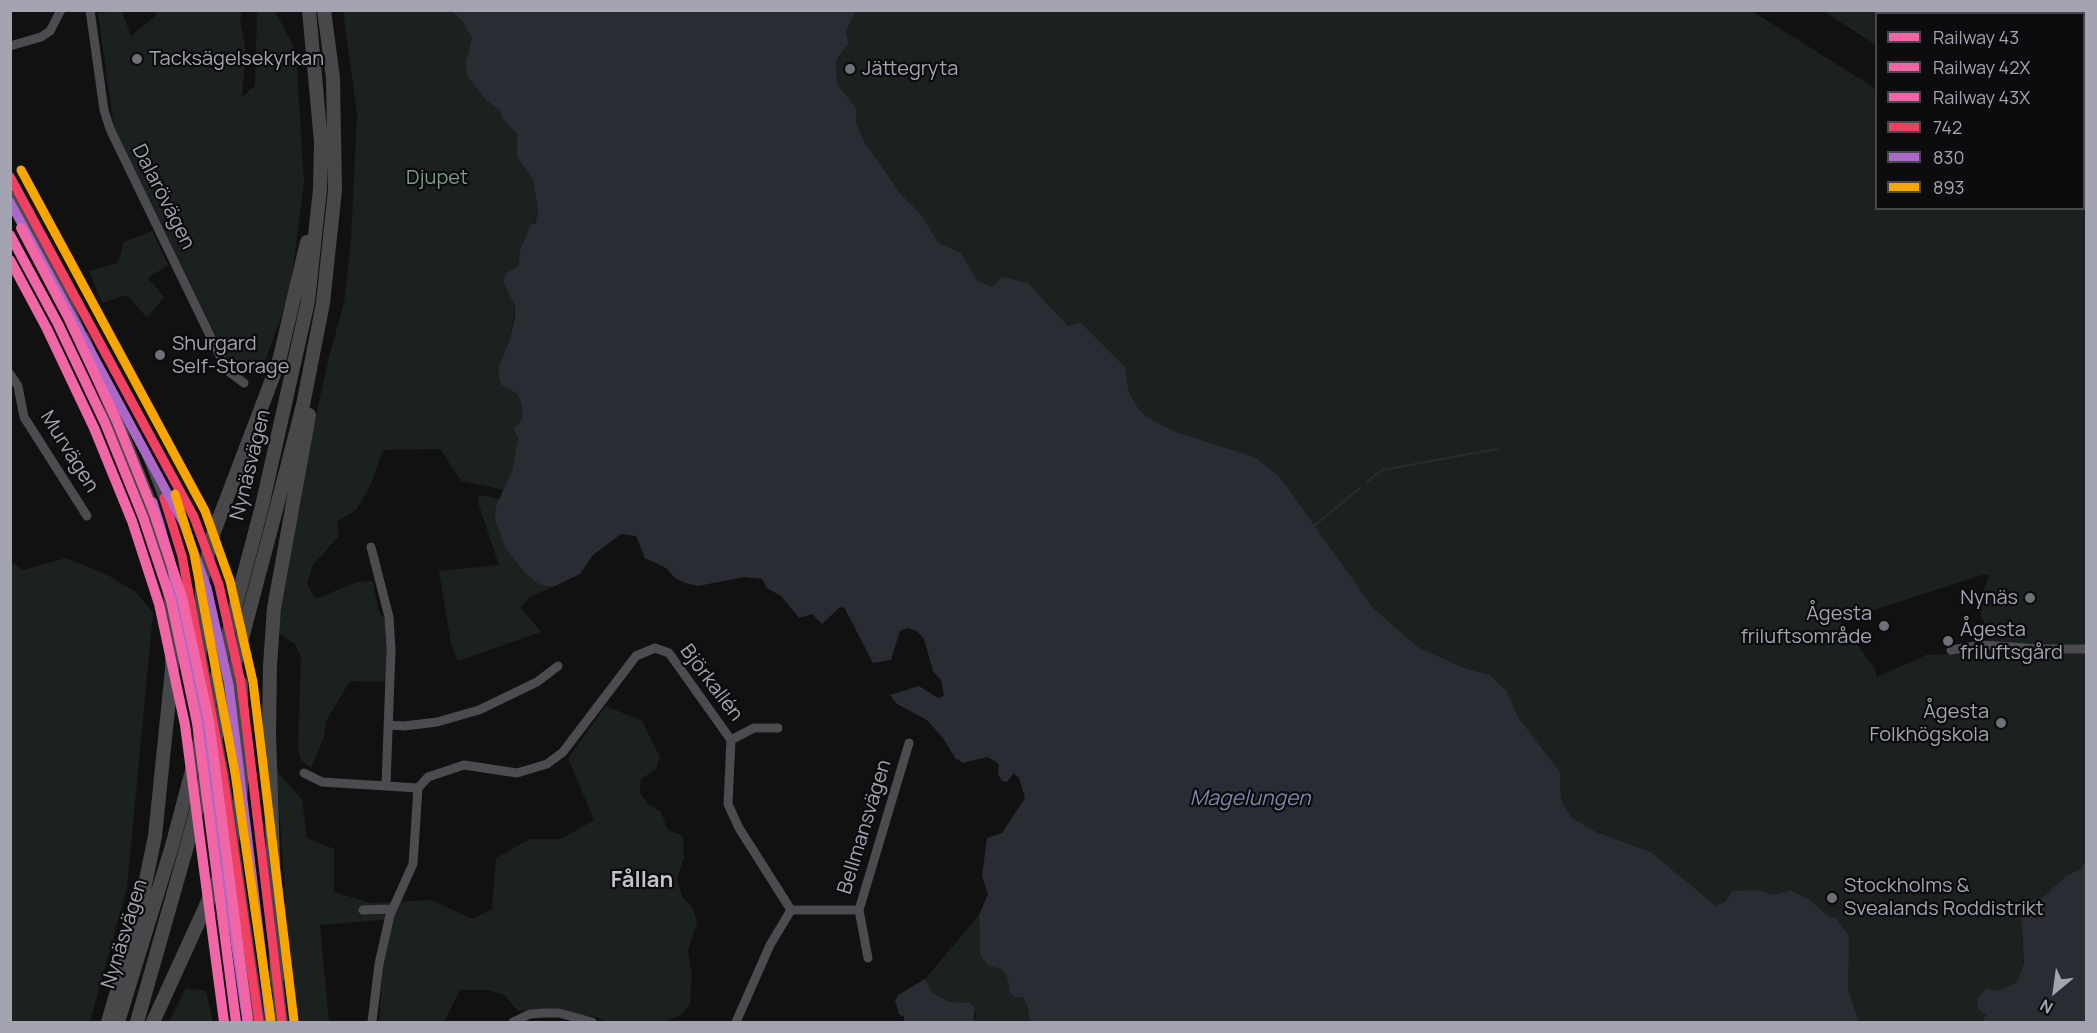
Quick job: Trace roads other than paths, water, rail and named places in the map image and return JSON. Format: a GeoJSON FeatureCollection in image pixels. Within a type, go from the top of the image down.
{"type":"FeatureCollection","features":[{"type":"Feature","properties":{"kind":"highway","name":"Nynäsvägen"},"geometry":{"type":"LineString","coordinates":[[118,1023],[172,846],[262,506],[308,301],[320,189],[321,142],[309,10]]}},
{"type":"Feature","properties":{"kind":"highway","name":"Nynäsvägen"},"geometry":{"type":"LineString","coordinates":[[137,1023],[283,512],[323,303],[335,190],[333,78],[324,10]]}},
{"type":"Feature","properties":{"kind":"highway"},"geometry":{"type":"LineString","coordinates":[[200,653],[202,582],[212,537],[279,361],[305,256],[321,142]]}},
{"type":"Feature","properties":{"kind":"highway"},"geometry":{"type":"LineString","coordinates":[[83,338],[157,521],[167,564],[172,613],[172,670],[155,836],[138,920],[108,1023]]}},
{"type":"Feature","properties":{"kind":"highway"},"geometry":{"type":"LineString","coordinates":[[278,980],[269,734],[270,666],[283,512]]}},
{"type":"Feature","properties":{"kind":"highway"},"geometry":{"type":"LineString","coordinates":[[153,1023],[194,934],[229,849],[240,803],[241,683]]}},
{"type":"Feature","properties":{"kind":"main road"},"geometry":{"type":"LineString","coordinates":[[200,653],[230,821],[259,1023]]}},
{"type":"Feature","properties":{"kind":"main road"},"geometry":{"type":"LineString","coordinates":[[278,980],[282,1023]]}},
{"type":"Feature","properties":{"kind":"street"},"geometry":{"type":"LineString","coordinates":[[10,46],[50,31],[61,10]]}},
{"type":"Feature","properties":{"kind":"street","name":"Dalarövägen"},"geometry":{"type":"LineString","coordinates":[[90,10],[104,110],[110,129],[228,371],[244,383]]}},
{"type":"Feature","properties":{"kind":"street"},"geometry":{"type":"LineString","coordinates":[[10,41],[24,42]]}},
{"type":"Feature","properties":{"kind":"street"},"geometry":{"type":"LineString","coordinates":[[10,176],[194,517],[219,585],[241,683],[278,980]]}},
{"type":"Feature","properties":{"kind":"street"},"geometry":{"type":"LineString","coordinates":[[10,196],[146,454],[167,507],[182,556],[200,653]]}},
{"type":"Feature","properties":{"kind":"street","name":"Murvägen"},"geometry":{"type":"LineString","coordinates":[[10,374],[18,386],[24,417],[87,516]]}},
{"type":"Feature","properties":{"kind":"street"},"geometry":{"type":"LineString","coordinates":[[371,547],[389,616],[391,650],[386,785]]}},
{"type":"Feature","properties":{"kind":"street"},"geometry":{"type":"LineString","coordinates":[[1951,650],[1982,645],[2086,649]]}},
{"type":"Feature","properties":{"kind":"street","name":"Björkallén"},"geometry":{"type":"LineString","coordinates":[[418,788],[428,777],[464,765],[518,773],[547,764],[563,752],[636,656],[655,648],[662,649],[675,660],[731,740],[728,804],[739,828],[791,910]]}},
{"type":"Feature","properties":{"kind":"street"},"geometry":{"type":"LineString","coordinates":[[388,725],[404,726],[437,722],[479,710],[537,682],[558,666]]}},
{"type":"Feature","properties":{"kind":"street"},"geometry":{"type":"LineString","coordinates":[[731,740],[754,728],[778,728]]}},
{"type":"Feature","properties":{"kind":"street","name":"Bellmansvägen"},"geometry":{"type":"LineString","coordinates":[[868,958],[859,910],[909,743]]}},
{"type":"Feature","properties":{"kind":"street"},"geometry":{"type":"LineString","coordinates":[[304,773],[322,782],[418,788],[413,864],[406,885],[392,909],[379,964],[372,1023]]}},
{"type":"Feature","properties":{"kind":"street"},"geometry":{"type":"LineString","coordinates":[[363,910],[392,909]]}},
{"type":"Feature","properties":{"kind":"street"},"geometry":{"type":"LineString","coordinates":[[736,1023],[770,945],[791,910],[859,910]]}},
{"type":"Feature","properties":{"kind":"street"},"geometry":{"type":"LineString","coordinates":[[513,1023],[530,1014],[544,1013],[559,1013],[592,1023]]}},
{"type":"Feature","properties":{"kind":"water","name":"Magelungen"},"geometry":{"type":"Polygon","coordinates":[[[452,11],[856,11],[846,31],[849,44],[836,60],[837,84],[856,108],[856,123],[864,141],[900,193],[920,213],[938,242],[961,253],[977,280],[992,287],[1002,277],[1028,283],[1068,326],[1080,322],[1125,367],[1129,393],[1140,411],[1154,421],[1176,432],[1255,457],[1280,477],[1374,609],[1418,647],[1464,668],[1490,675],[1507,691],[1518,717],[1560,772],[1561,799],[1571,817],[1596,832],[1651,852],[1715,905],[1725,902],[1733,891],[1759,890],[1773,895],[1791,890],[1810,900],[1830,918],[1836,918],[1849,936],[1848,989],[1859,1022],[1030,1022],[1023,997],[1015,997],[1009,992],[1008,980],[1002,969],[989,966],[980,955],[979,915],[988,894],[982,876],[987,838],[1002,833],[1025,798],[1019,778],[1014,773],[1007,782],[1002,781],[998,774],[999,765],[987,757],[963,763],[955,758],[943,738],[927,720],[897,704],[890,695],[919,686],[938,698],[944,696],[941,680],[933,671],[924,639],[917,631],[907,628],[900,631],[891,660],[873,663],[844,607],[839,608],[822,624],[812,614],[799,618],[781,596],[767,588],[762,579],[744,577],[698,586],[685,583],[675,578],[666,568],[645,558],[636,536],[621,534],[593,555],[580,574],[553,587],[540,585],[526,574],[506,549],[495,520],[496,506],[512,471],[518,438],[514,429],[523,417],[521,402],[516,393],[501,385],[499,377],[499,366],[510,339],[515,316],[515,307],[503,281],[506,273],[518,266],[520,250],[531,224],[535,224],[538,211],[533,179],[517,157],[517,134],[502,119],[500,111],[486,100],[467,76],[466,62],[472,38],[462,21],[452,11]]]}},
{"type":"Feature","properties":{"kind":"water"},"geometry":{"type":"Polygon","coordinates":[[[2086,857],[2086,1022],[1982,1022],[1986,1015],[1978,1009],[1977,1000],[1986,988],[1998,991],[2017,982],[2024,963],[2021,911],[2025,903],[2043,897],[2067,875],[2082,868],[2086,857]]]}},
{"type":"Feature","properties":{"kind":"water"},"geometry":{"type":"Polygon","coordinates":[[[925,979],[933,993],[950,1002],[969,1003],[974,1006],[974,1022],[904,1022],[904,1017],[899,1014],[895,1000],[898,995],[925,979]]]}},
{"type":"Feature","properties":{"kind":"waterway"},"geometry":{"type":"LineString","coordinates":[[1367,482],[1382,470],[1497,449]]}},
{"type":"Feature","properties":{"kind":"waterway"},"geometry":{"type":"LineString","coordinates":[[1315,525],[1360,488]]}},
{"type":"Feature","properties":{"kind":"rail line","name":"43X"},"geometry":{"type":"LineString","coordinates":[[21,228],[69,319],[116,419],[154,513],[182,597],[209,721],[248,1020]]}},
{"type":"Feature","properties":{"kind":"rail line","name":"43"},"geometry":{"type":"LineString","coordinates":[[10,235],[58,324],[105,423],[143,517],[171,601],[197,723],[236,1022]]}},
{"type":"Feature","properties":{"kind":"rail line","name":"42X"},"geometry":{"type":"LineString","coordinates":[[10,260],[47,329],[94,428],[132,521],[159,604],[185,725],[224,1022]]}},
{"type":"Feature","properties":{"kind":"place","name":"Tacksägelsekyrkan"},"geometry":{"type":"Point","coordinates":[137,59]}},
{"type":"Feature","properties":{"kind":"place","name":"Jättegryta"},"geometry":{"type":"Point","coordinates":[850,69]}},
{"type":"Feature","properties":{"kind":"place","name":"Shurgard Self-Storage"},"geometry":{"type":"Point","coordinates":[160,355]}},
{"type":"Feature","properties":{"kind":"place","name":"Nynäs"},"geometry":{"type":"Point","coordinates":[2030,598]}},
{"type":"Feature","properties":{"kind":"place","name":"Ågesta friluftsområde"},"geometry":{"type":"Point","coordinates":[1884,626]}},
{"type":"Feature","properties":{"kind":"place","name":"Ågesta friluftsgård"},"geometry":{"type":"Point","coordinates":[1948,641]}},
{"type":"Feature","properties":{"kind":"place","name":"Ågesta Folkhögskola"},"geometry":{"type":"Point","coordinates":[2001,723]}},
{"type":"Feature","properties":{"kind":"place","name":"Stockholms & Svealands Roddistrikt"},"geometry":{"type":"Point","coordinates":[1832,898]}},
{"type":"Feature","properties":{"kind":"district","name":"Fållan"},"geometry":{"type":"Point","coordinates":[642,881]}},
{"type":"Feature","properties":{"kind":"park label","name":"Djupet"},"geometry":{"type":"Point","coordinates":[437,178]}}]}
